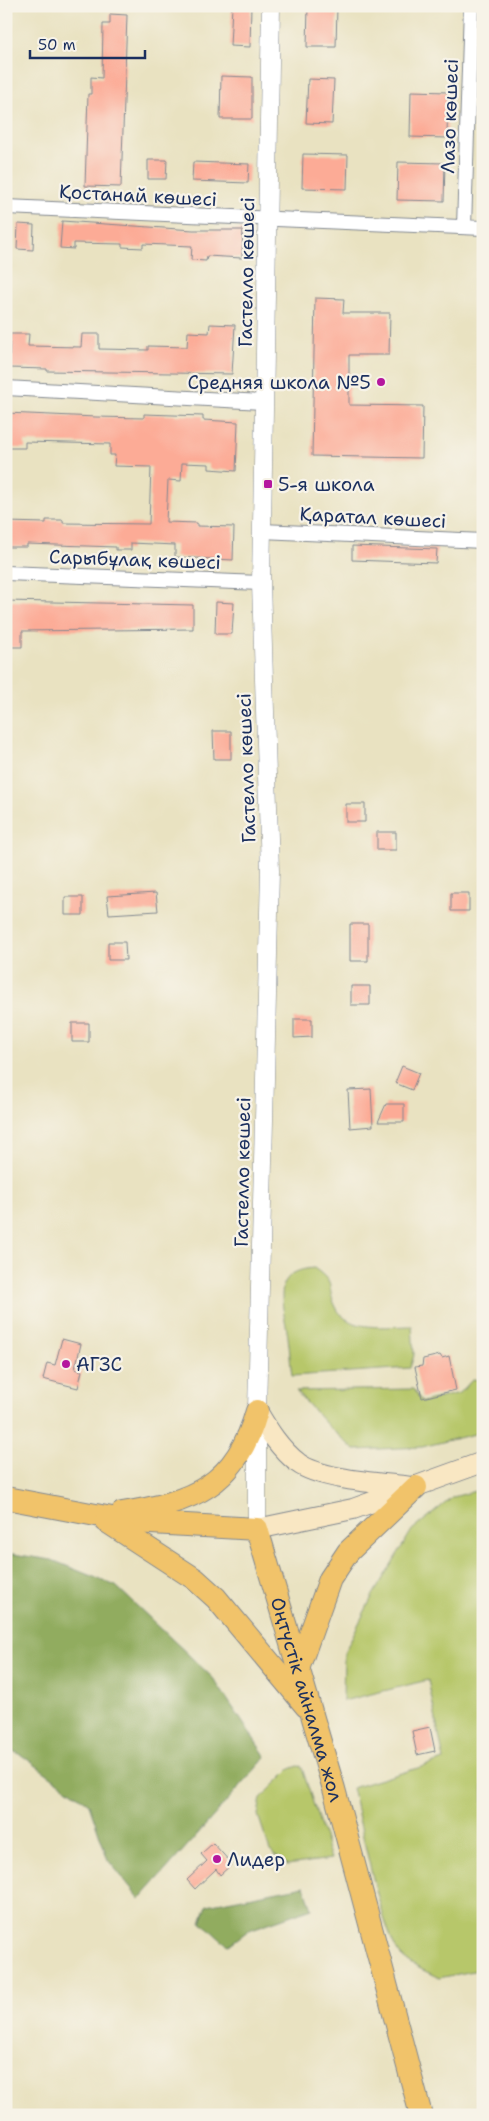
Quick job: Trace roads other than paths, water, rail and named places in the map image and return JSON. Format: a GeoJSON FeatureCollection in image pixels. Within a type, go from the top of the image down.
{"type":"FeatureCollection","features":[{"type":"Feature","properties":{"kind":"highway"},"geometry":{"type":"LineString","coordinates":[[98,1516],[161,1507],[210,1486],[234,1463],[251,1433],[257,1411]]}},
{"type":"Feature","properties":{"kind":"highway"},"geometry":{"type":"LineString","coordinates":[[298,1669],[330,1579],[348,1552],[416,1488]]}},
{"type":"Feature","properties":{"kind":"highway"},"geometry":{"type":"LineString","coordinates":[[6,1498],[98,1516],[165,1525],[257,1529]]}},
{"type":"Feature","properties":{"kind":"highway"},"geometry":{"type":"LineString","coordinates":[[98,1516],[195,1579],[216,1598],[310,1712]]}},
{"type":"Feature","properties":{"kind":"highway","name":"Оңтүстік айналма жол"},"geometry":{"type":"LineString","coordinates":[[257,1529],[334,1789],[422,2115]]}},
{"type":"Feature","properties":{"kind":"main road"},"geometry":{"type":"LineString","coordinates":[[257,1411],[270,1433],[299,1464],[324,1473],[353,1480],[416,1488]]}},
{"type":"Feature","properties":{"kind":"main road"},"geometry":{"type":"LineString","coordinates":[[257,1529],[353,1509],[416,1488],[483,1462]]}},
{"type":"Feature","properties":{"kind":"street","name":"Гастелло көшесі"},"geometry":{"type":"LineString","coordinates":[[257,1529],[257,1411],[270,871],[261,583],[269,220],[271,6]]}},
{"type":"Feature","properties":{"kind":"street","name":"Лазо көшесі"},"geometry":{"type":"LineString","coordinates":[[464,228],[472,6]]}},
{"type":"Feature","properties":{"kind":"street","name":"Қостанай көшесі"},"geometry":{"type":"LineString","coordinates":[[6,207],[269,220]]}},
{"type":"Feature","properties":{"kind":"street"},"geometry":{"type":"LineString","coordinates":[[269,220],[483,228]]}},
{"type":"Feature","properties":{"kind":"street"},"geometry":{"type":"LineString","coordinates":[[6,388],[264,402]]}},
{"type":"Feature","properties":{"kind":"street","name":"Қаратал көшесі"},"geometry":{"type":"LineString","coordinates":[[262,531],[483,541]]}},
{"type":"Feature","properties":{"kind":"street","name":"Сарыбұлақ көшесі"},"geometry":{"type":"LineString","coordinates":[[6,573],[261,583]]}},
{"type":"Feature","properties":{"kind":"place","name":"Средняя школа №5"},"geometry":{"type":"Point","coordinates":[381,382]}},
{"type":"Feature","properties":{"kind":"place","name":"5-я школа"},"geometry":{"type":"Point","coordinates":[268,484]}},
{"type":"Feature","properties":{"kind":"place","name":"АГЗС"},"geometry":{"type":"Point","coordinates":[66,1364]}},
{"type":"Feature","properties":{"kind":"place","name":"Лидер"},"geometry":{"type":"Point","coordinates":[217,1859]}}]}
